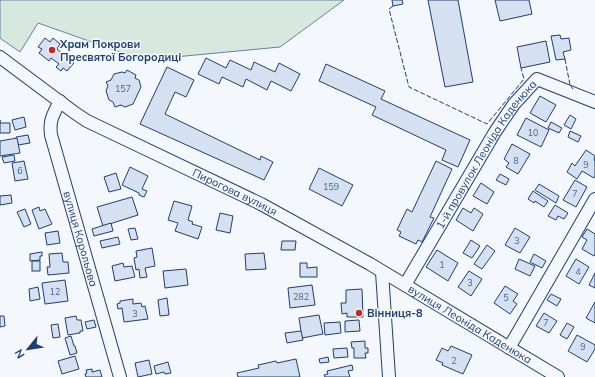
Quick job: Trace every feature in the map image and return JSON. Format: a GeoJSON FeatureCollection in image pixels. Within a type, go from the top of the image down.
{"type":"FeatureCollection","features":[{"type":"Feature","properties":{"kind":"street","name":"Пирогова вулиця"},"geometry":{"type":"LineString","coordinates":[[0,57],[80,117],[96,126],[256,201],[382,272]]}},
{"type":"Feature","properties":{"kind":"street","name":"1-й провулок Леоніда Каденюка"},"geometry":{"type":"LineString","coordinates":[[405,285],[495,132],[514,104],[537,79],[595,102]]}},
{"type":"Feature","properties":{"kind":"street","name":"вулиця Корольова"},"geometry":{"type":"LineString","coordinates":[[60,101],[51,120],[52,135],[120,377]]}},
{"type":"Feature","properties":{"kind":"street"},"geometry":{"type":"LineString","coordinates":[[509,348],[595,199]]}},
{"type":"Feature","properties":{"kind":"street","name":"вулиця Леоніда Каденюка"},"geometry":{"type":"LineString","coordinates":[[382,272],[558,377]]}},
{"type":"Feature","properties":{"kind":"street"},"geometry":{"type":"LineString","coordinates":[[382,272],[390,377]]}},
{"type":"Feature","properties":{"kind":"shaded area"},"geometry":{"type":"Polygon","coordinates":[[[0,0],[344,0],[280,47],[143,60],[38,23],[20,52],[0,38],[0,0]]]}},
{"type":"Feature","properties":{"kind":"building"},"geometry":{"type":"Polygon","coordinates":[[[392,0],[402,0],[403,4],[393,6],[392,0]]]}},
{"type":"Feature","properties":{"kind":"building"},"geometry":{"type":"Polygon","coordinates":[[[428,0],[458,0],[473,82],[445,87],[428,0]]]}},
{"type":"Feature","properties":{"kind":"building"},"geometry":{"type":"Polygon","coordinates":[[[495,0],[529,0],[532,14],[500,21],[495,0]]]}},
{"type":"Feature","properties":{"kind":"building"},"geometry":{"type":"Polygon","coordinates":[[[560,35],[561,39],[569,38],[571,50],[563,52],[565,59],[556,60],[551,36],[560,35]]]}},
{"type":"Feature","properties":{"kind":"building"},"geometry":{"type":"Polygon","coordinates":[[[45,38],[50,42],[53,38],[60,44],[57,49],[74,63],[67,71],[63,68],[61,71],[56,67],[59,64],[51,58],[49,61],[39,53],[42,49],[38,47],[45,38]]]}},
{"type":"Feature","properties":{"kind":"building"},"geometry":{"type":"Polygon","coordinates":[[[546,41],[550,62],[521,68],[517,47],[546,41]]]}},
{"type":"Feature","properties":{"kind":"building"},"geometry":{"type":"Polygon","coordinates":[[[206,58],[226,68],[230,60],[251,70],[254,62],[275,72],[279,63],[300,74],[291,91],[271,81],[267,90],[246,79],[243,87],[222,77],[219,84],[198,74],[206,58]]]}},
{"type":"Feature","properties":{"kind":"building"},"geometry":{"type":"Polygon","coordinates":[[[326,64],[385,91],[381,99],[470,140],[458,167],[442,160],[446,150],[372,115],[376,107],[319,81],[326,64]]]}},
{"type":"Feature","properties":{"kind":"building"},"geometry":{"type":"Polygon","coordinates":[[[167,67],[194,80],[186,97],[175,92],[165,114],[260,160],[261,156],[273,162],[264,180],[140,124],[167,67]]]}},
{"type":"Feature","properties":{"kind":"building"},"geometry":{"type":"Polygon","coordinates":[[[127,70],[136,75],[135,78],[139,80],[141,87],[133,104],[125,107],[121,105],[115,107],[113,102],[109,100],[106,91],[108,86],[106,82],[111,80],[114,74],[122,72],[125,73],[127,70]]]}},
{"type":"Feature","properties":{"kind":"building"},"geometry":{"type":"Polygon","coordinates":[[[540,96],[556,105],[546,122],[530,113],[540,96]]]}},
{"type":"Feature","properties":{"kind":"building"},"geometry":{"type":"Polygon","coordinates":[[[570,115],[576,119],[571,129],[564,125],[570,115]]]}},
{"type":"Feature","properties":{"kind":"building"},"geometry":{"type":"Polygon","coordinates":[[[24,117],[26,127],[15,130],[12,120],[24,117]]]}},
{"type":"Feature","properties":{"kind":"building"},"geometry":{"type":"Polygon","coordinates":[[[526,118],[549,130],[541,147],[517,135],[526,118]]]}},
{"type":"Feature","properties":{"kind":"building"},"geometry":{"type":"Polygon","coordinates":[[[551,122],[562,128],[559,133],[548,128],[551,122]]]}},
{"type":"Feature","properties":{"kind":"building"},"geometry":{"type":"Polygon","coordinates":[[[0,123],[10,123],[10,133],[0,133],[0,123]]]}},
{"type":"Feature","properties":{"kind":"building"},"geometry":{"type":"Polygon","coordinates":[[[570,131],[581,136],[578,142],[568,137],[570,131]]]}},
{"type":"Feature","properties":{"kind":"building"},"geometry":{"type":"Polygon","coordinates":[[[28,135],[30,143],[18,145],[16,137],[28,135]]]}},
{"type":"Feature","properties":{"kind":"building"},"geometry":{"type":"Polygon","coordinates":[[[17,138],[20,153],[0,156],[0,141],[17,138]]]}},
{"type":"Feature","properties":{"kind":"building"},"geometry":{"type":"Polygon","coordinates":[[[512,144],[530,154],[518,174],[506,167],[509,163],[504,159],[512,144]]]}},
{"type":"Feature","properties":{"kind":"building"},"geometry":{"type":"Polygon","coordinates":[[[586,150],[595,156],[595,176],[594,178],[582,171],[577,179],[567,172],[572,163],[575,166],[586,150]]]}},
{"type":"Feature","properties":{"kind":"building"},"geometry":{"type":"Polygon","coordinates":[[[14,155],[15,161],[4,163],[2,157],[14,155]]]}},
{"type":"Feature","properties":{"kind":"building"},"geometry":{"type":"Polygon","coordinates":[[[24,161],[28,179],[15,181],[12,163],[24,161]]]}},
{"type":"Feature","properties":{"kind":"building"},"geometry":{"type":"Polygon","coordinates":[[[436,161],[452,169],[430,217],[434,218],[422,242],[418,240],[416,244],[399,236],[401,232],[397,230],[407,209],[412,212],[436,161]]]}},
{"type":"Feature","properties":{"kind":"building"},"geometry":{"type":"Polygon","coordinates":[[[130,167],[148,176],[142,189],[147,191],[144,197],[122,185],[130,167]]]}},
{"type":"Feature","properties":{"kind":"building"},"geometry":{"type":"Polygon","coordinates":[[[319,168],[353,185],[342,206],[309,189],[319,168]]]}},
{"type":"Feature","properties":{"kind":"building"},"geometry":{"type":"Polygon","coordinates":[[[116,173],[121,189],[109,192],[104,177],[116,173]]]}},
{"type":"Feature","properties":{"kind":"building"},"geometry":{"type":"Polygon","coordinates":[[[500,174],[509,179],[506,185],[496,180],[500,174]]]}},
{"type":"Feature","properties":{"kind":"building"},"geometry":{"type":"Polygon","coordinates":[[[575,180],[587,187],[576,207],[563,200],[575,180]]]}},
{"type":"Feature","properties":{"kind":"building"},"geometry":{"type":"Polygon","coordinates":[[[481,183],[494,192],[487,204],[473,196],[481,183]]]}},
{"type":"Feature","properties":{"kind":"building"},"geometry":{"type":"Polygon","coordinates":[[[539,184],[559,196],[556,203],[535,190],[539,184]]]}},
{"type":"Feature","properties":{"kind":"building"},"geometry":{"type":"Polygon","coordinates":[[[533,191],[548,201],[544,207],[535,201],[534,203],[528,199],[533,191]]]}},
{"type":"Feature","properties":{"kind":"building"},"geometry":{"type":"Polygon","coordinates":[[[11,195],[12,203],[0,205],[0,196],[11,195]]]}},
{"type":"Feature","properties":{"kind":"building"},"geometry":{"type":"Polygon","coordinates":[[[132,197],[138,215],[103,226],[97,207],[132,197]]]}},
{"type":"Feature","properties":{"kind":"building"},"geometry":{"type":"Polygon","coordinates":[[[174,201],[192,206],[188,220],[193,222],[192,224],[202,227],[198,239],[175,231],[178,223],[168,220],[174,201]]]}},
{"type":"Feature","properties":{"kind":"building"},"geometry":{"type":"Polygon","coordinates":[[[555,205],[568,213],[564,219],[558,216],[556,220],[548,216],[555,205]]]}},
{"type":"Feature","properties":{"kind":"building"},"geometry":{"type":"Polygon","coordinates":[[[39,207],[40,211],[45,209],[52,224],[39,229],[32,210],[39,207]]]}},
{"type":"Feature","properties":{"kind":"building"},"geometry":{"type":"Polygon","coordinates":[[[463,208],[471,213],[474,208],[483,214],[473,231],[456,220],[463,208]]]}},
{"type":"Feature","properties":{"kind":"building"},"geometry":{"type":"Polygon","coordinates":[[[25,209],[31,224],[24,227],[17,212],[25,209]]]}},
{"type":"Feature","properties":{"kind":"building"},"geometry":{"type":"Polygon","coordinates":[[[220,213],[233,216],[230,233],[216,230],[220,213]]]}},
{"type":"Feature","properties":{"kind":"building"},"geometry":{"type":"Polygon","coordinates":[[[111,223],[113,231],[94,236],[92,229],[111,223]]]}},
{"type":"Feature","properties":{"kind":"building"},"geometry":{"type":"Polygon","coordinates":[[[135,228],[138,239],[131,240],[128,229],[135,228]]]}},
{"type":"Feature","properties":{"kind":"building"},"geometry":{"type":"Polygon","coordinates":[[[515,228],[530,237],[520,253],[505,245],[515,228]]]}},
{"type":"Feature","properties":{"kind":"building"},"geometry":{"type":"Polygon","coordinates":[[[587,229],[595,234],[594,256],[582,249],[587,240],[582,237],[587,229]]]}},
{"type":"Feature","properties":{"kind":"building"},"geometry":{"type":"Polygon","coordinates":[[[58,231],[60,243],[47,245],[45,233],[58,231]]]}},
{"type":"Feature","properties":{"kind":"building"},"geometry":{"type":"Polygon","coordinates":[[[118,237],[120,244],[102,248],[100,241],[118,237]]]}},
{"type":"Feature","properties":{"kind":"building"},"geometry":{"type":"Polygon","coordinates":[[[471,240],[480,246],[472,258],[463,253],[471,240]]]}},
{"type":"Feature","properties":{"kind":"building"},"geometry":{"type":"Polygon","coordinates":[[[282,241],[296,241],[295,250],[281,250],[282,241]]]}},
{"type":"Feature","properties":{"kind":"building"},"geometry":{"type":"Polygon","coordinates":[[[487,245],[495,251],[482,269],[474,264],[487,245]]]}},
{"type":"Feature","properties":{"kind":"building"},"geometry":{"type":"Polygon","coordinates":[[[152,248],[155,266],[145,268],[147,277],[140,278],[139,269],[136,270],[134,258],[137,257],[136,251],[152,248]]]}},
{"type":"Feature","properties":{"kind":"building"},"geometry":{"type":"Polygon","coordinates":[[[437,250],[458,263],[448,281],[426,267],[437,250]]]}},
{"type":"Feature","properties":{"kind":"building"},"geometry":{"type":"Polygon","coordinates":[[[42,252],[40,260],[30,261],[30,254],[42,252]]]}},
{"type":"Feature","properties":{"kind":"building"},"geometry":{"type":"Polygon","coordinates":[[[62,253],[63,262],[68,262],[69,273],[48,275],[47,267],[50,267],[49,254],[62,253]]]}},
{"type":"Feature","properties":{"kind":"building"},"geometry":{"type":"Polygon","coordinates":[[[264,253],[266,269],[246,270],[245,254],[264,253]]]}},
{"type":"Feature","properties":{"kind":"building"},"geometry":{"type":"Polygon","coordinates":[[[534,254],[546,261],[542,268],[530,262],[534,254]]]}},
{"type":"Feature","properties":{"kind":"building"},"geometry":{"type":"Polygon","coordinates":[[[519,259],[535,266],[530,276],[515,269],[519,259]]]}},
{"type":"Feature","properties":{"kind":"building"},"geometry":{"type":"Polygon","coordinates":[[[576,259],[589,267],[579,284],[566,276],[576,259]]]}},
{"type":"Feature","properties":{"kind":"building"},"geometry":{"type":"Polygon","coordinates":[[[32,261],[40,261],[40,271],[32,271],[32,261]]]}},
{"type":"Feature","properties":{"kind":"building"},"geometry":{"type":"Polygon","coordinates":[[[123,263],[124,267],[132,266],[135,277],[115,281],[112,266],[123,263]]]}},
{"type":"Feature","properties":{"kind":"building"},"geometry":{"type":"Polygon","coordinates":[[[300,263],[307,263],[307,268],[317,267],[317,277],[300,277],[300,263]]]}},
{"type":"Feature","properties":{"kind":"building"},"geometry":{"type":"Polygon","coordinates":[[[186,269],[188,285],[165,288],[163,271],[186,269]]]}},
{"type":"Feature","properties":{"kind":"building"},"geometry":{"type":"Polygon","coordinates":[[[469,271],[482,279],[471,296],[458,287],[469,271]]]}},
{"type":"Feature","properties":{"kind":"building"},"geometry":{"type":"Polygon","coordinates":[[[595,273],[595,288],[589,285],[595,273]]]}},
{"type":"Feature","properties":{"kind":"building"},"geometry":{"type":"Polygon","coordinates":[[[65,280],[68,301],[45,304],[42,283],[65,280]]]}},
{"type":"Feature","properties":{"kind":"building"},"geometry":{"type":"Polygon","coordinates":[[[312,285],[315,305],[290,308],[288,288],[312,285]]]}},
{"type":"Feature","properties":{"kind":"building"},"geometry":{"type":"Polygon","coordinates":[[[505,286],[518,294],[513,301],[517,304],[510,314],[494,303],[505,286]]]}},
{"type":"Feature","properties":{"kind":"building"},"geometry":{"type":"Polygon","coordinates":[[[38,287],[40,299],[30,301],[29,289],[38,287]]]}},
{"type":"Feature","properties":{"kind":"building"},"geometry":{"type":"Polygon","coordinates":[[[362,289],[363,317],[347,317],[347,313],[342,314],[341,303],[346,303],[346,290],[362,289]]]}},
{"type":"Feature","properties":{"kind":"building"},"geometry":{"type":"Polygon","coordinates":[[[551,294],[561,299],[557,306],[547,300],[551,294]]]}},
{"type":"Feature","properties":{"kind":"building"},"geometry":{"type":"Polygon","coordinates":[[[167,298],[169,315],[160,316],[158,300],[167,298]]]}},
{"type":"Feature","properties":{"kind":"building"},"geometry":{"type":"Polygon","coordinates":[[[133,299],[133,304],[141,303],[142,307],[145,306],[148,319],[124,322],[122,308],[118,309],[117,304],[120,303],[120,301],[133,299]]]}},
{"type":"Feature","properties":{"kind":"building"},"geometry":{"type":"Polygon","coordinates":[[[595,302],[595,323],[586,318],[595,302]]]}},
{"type":"Feature","properties":{"kind":"building"},"geometry":{"type":"Polygon","coordinates":[[[544,313],[557,321],[549,333],[536,326],[544,313]]]}},
{"type":"Feature","properties":{"kind":"building"},"geometry":{"type":"Polygon","coordinates":[[[319,315],[323,334],[302,338],[299,318],[319,315]]]}},
{"type":"Feature","properties":{"kind":"building"},"geometry":{"type":"Polygon","coordinates":[[[0,316],[4,316],[5,326],[0,327],[0,316]]]}},
{"type":"Feature","properties":{"kind":"building"},"geometry":{"type":"Polygon","coordinates":[[[76,316],[77,320],[81,320],[83,331],[68,335],[65,318],[76,316]]]}},
{"type":"Feature","properties":{"kind":"building"},"geometry":{"type":"Polygon","coordinates":[[[94,320],[96,327],[87,329],[85,322],[94,320]]]}},
{"type":"Feature","properties":{"kind":"building"},"geometry":{"type":"Polygon","coordinates":[[[359,320],[360,331],[345,332],[345,321],[359,320]]]}},
{"type":"Feature","properties":{"kind":"building"},"geometry":{"type":"Polygon","coordinates":[[[340,322],[341,333],[325,335],[324,323],[340,322]]]}},
{"type":"Feature","properties":{"kind":"building"},"geometry":{"type":"Polygon","coordinates":[[[567,323],[574,327],[567,339],[560,335],[567,323]]]}},
{"type":"Feature","properties":{"kind":"building"},"geometry":{"type":"Polygon","coordinates":[[[58,324],[60,337],[53,338],[51,325],[58,324]]]}},
{"type":"Feature","properties":{"kind":"building"},"geometry":{"type":"Polygon","coordinates":[[[301,331],[303,340],[287,343],[285,333],[301,331]]]}},
{"type":"Feature","properties":{"kind":"building"},"geometry":{"type":"Polygon","coordinates":[[[577,335],[595,345],[595,349],[587,362],[568,351],[577,335]]]}},
{"type":"Feature","properties":{"kind":"building"},"geometry":{"type":"Polygon","coordinates":[[[71,336],[77,353],[70,355],[65,338],[71,336]]]}},
{"type":"Feature","properties":{"kind":"building"},"geometry":{"type":"Polygon","coordinates":[[[365,341],[365,348],[368,348],[368,353],[365,353],[366,358],[354,358],[354,348],[352,348],[351,342],[365,341]]]}},
{"type":"Feature","properties":{"kind":"building"},"geometry":{"type":"Polygon","coordinates":[[[451,346],[472,355],[463,374],[442,365],[443,363],[436,360],[442,348],[448,351],[451,346]]]}},
{"type":"Feature","properties":{"kind":"building"},"geometry":{"type":"Polygon","coordinates":[[[347,348],[348,357],[334,358],[333,349],[347,348]]]}},
{"type":"Feature","properties":{"kind":"building"},"geometry":{"type":"Polygon","coordinates":[[[75,356],[79,369],[62,374],[58,361],[75,356]]]}},
{"type":"Feature","properties":{"kind":"building"},"geometry":{"type":"Polygon","coordinates":[[[328,357],[329,362],[320,363],[319,359],[328,357]]]}},
{"type":"Feature","properties":{"kind":"building"},"geometry":{"type":"Polygon","coordinates":[[[296,359],[300,377],[238,377],[237,373],[259,368],[258,365],[296,359]]]}},
{"type":"Feature","properties":{"kind":"building"},"geometry":{"type":"Polygon","coordinates":[[[149,360],[152,374],[138,377],[135,363],[149,360]]]}},
{"type":"Feature","properties":{"kind":"building"},"geometry":{"type":"Polygon","coordinates":[[[168,362],[171,373],[165,374],[164,372],[156,374],[154,366],[168,362]]]}},
{"type":"Feature","properties":{"kind":"building"},"geometry":{"type":"Polygon","coordinates":[[[352,365],[353,370],[348,371],[350,377],[325,377],[324,375],[328,374],[327,371],[352,365]]]}},
{"type":"Feature","properties":{"kind":"building"},"geometry":{"type":"Polygon","coordinates":[[[92,369],[92,372],[100,370],[102,377],[86,377],[86,370],[92,369]]]}},
{"type":"Feature","properties":{"kind":"fence"},"geometry":{"type":"LineString","coordinates":[[393,6],[389,9],[409,87],[487,124],[524,79],[521,68]]}},
{"type":"Feature","properties":{"kind":"fence"},"geometry":{"type":"LineString","coordinates":[[565,59],[570,85],[573,89]]}},
{"type":"Feature","properties":{"kind":"place","name":"Храм Покрови Пресвятої Богородиці"},"geometry":{"type":"Point","coordinates":[52,50]}},
{"type":"Feature","properties":{"kind":"place","name":"Вінниця-8"},"geometry":{"type":"Point","coordinates":[359,313]}}]}
